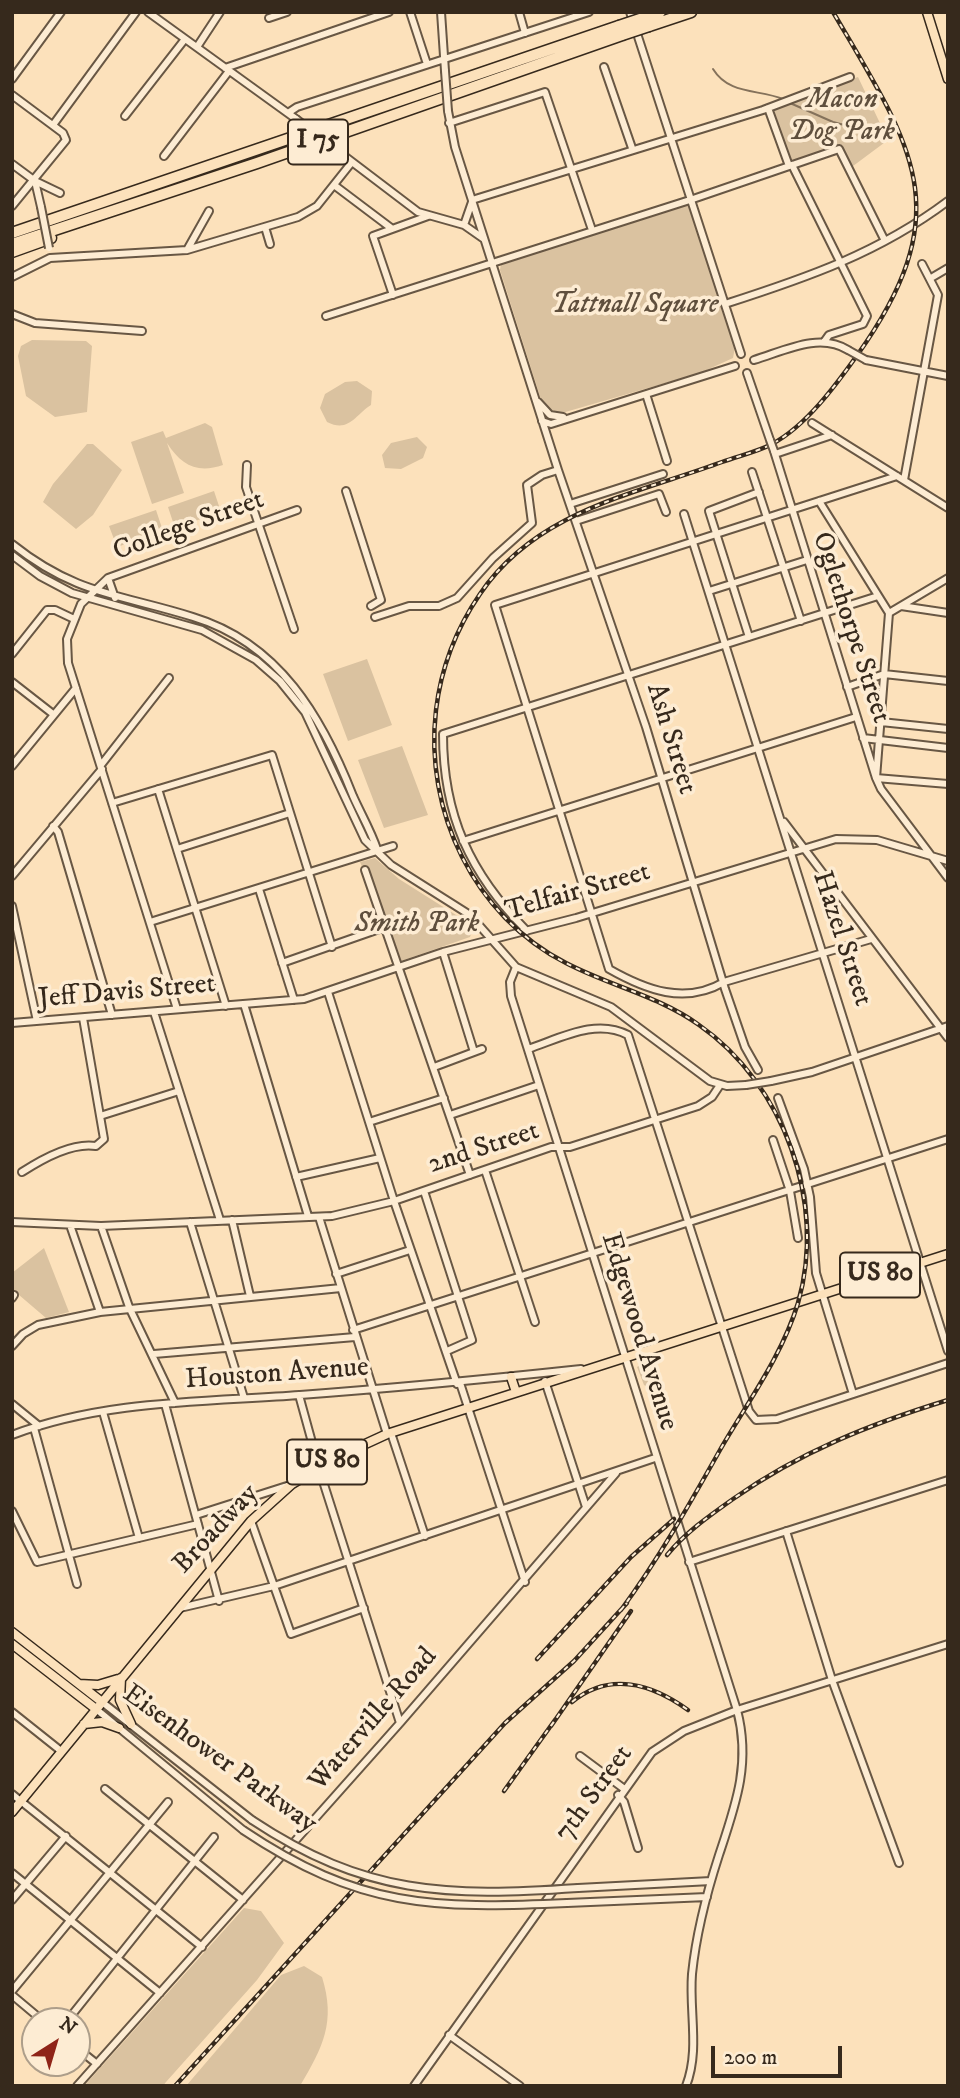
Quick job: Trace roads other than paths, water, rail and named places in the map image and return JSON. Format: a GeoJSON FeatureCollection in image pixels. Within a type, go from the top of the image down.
{"type":"FeatureCollection","features":[{"type":"Feature","properties":{"kind":"highway","name":"I 75"},"geometry":{"type":"LineString","coordinates":[[12,232],[648,22],[691,12]]}},
{"type":"Feature","properties":{"kind":"highway","name":"I 75"},"geometry":{"type":"LineString","coordinates":[[648,22],[658,13]]}},
{"type":"Feature","properties":{"kind":"highway","name":"I 75"},"geometry":{"type":"LineString","coordinates":[[12,244],[621,31]]}},
{"type":"Feature","properties":{"kind":"highway"},"geometry":{"type":"LineString","coordinates":[[12,252],[57,236],[97,216]]}},
{"type":"Feature","properties":{"kind":"main road"},"geometry":{"type":"LineString","coordinates":[[927,12],[948,79]]}},
{"type":"Feature","properties":{"kind":"main road","name":"US 80"},"geometry":{"type":"LineString","coordinates":[[545,1382],[948,1254]]}},
{"type":"Feature","properties":{"kind":"main road"},"geometry":{"type":"LineString","coordinates":[[512,1377],[516,1392]]}},
{"type":"Feature","properties":{"kind":"main road","name":"Broadway"},"geometry":{"type":"LineString","coordinates":[[121,1678],[210,1567],[251,1521],[292,1484],[320,1466],[389,1433],[545,1382]]}},
{"type":"Feature","properties":{"kind":"main road","name":"Eisenhower Parkway"},"geometry":{"type":"LineString","coordinates":[[12,1632],[78,1683],[99,1706]]}},
{"type":"Feature","properties":{"kind":"main road","name":"Eisenhower Parkway"},"geometry":{"type":"LineString","coordinates":[[12,1644],[81,1697],[99,1706]]}},
{"type":"Feature","properties":{"kind":"main road"},"geometry":{"type":"LineString","coordinates":[[78,1683],[98,1685],[121,1678],[120,1700],[131,1724]]}},
{"type":"Feature","properties":{"kind":"main road","name":"US 80"},"geometry":{"type":"LineString","coordinates":[[99,1706],[121,1678]]}},
{"type":"Feature","properties":{"kind":"main road"},"geometry":{"type":"LineString","coordinates":[[81,1697],[86,1712],[84,1724]]}},
{"type":"Feature","properties":{"kind":"main road"},"geometry":{"type":"LineString","coordinates":[[12,1812],[99,1706]]}},
{"type":"Feature","properties":{"kind":"main road"},"geometry":{"type":"LineString","coordinates":[[84,1724],[102,1722],[119,1728]]}},
{"type":"Feature","properties":{"kind":"street"},"geometry":{"type":"LineString","coordinates":[[12,79],[61,12]]}},
{"type":"Feature","properties":{"kind":"street"},"geometry":{"type":"LineString","coordinates":[[53,125],[136,12]]}},
{"type":"Feature","properties":{"kind":"street"},"geometry":{"type":"LineString","coordinates":[[148,12],[288,113],[418,212],[464,225],[486,241]]}},
{"type":"Feature","properties":{"kind":"street"},"geometry":{"type":"LineString","coordinates":[[197,47],[220,12]]}},
{"type":"Feature","properties":{"kind":"street"},"geometry":{"type":"LineString","coordinates":[[270,18],[287,12]]}},
{"type":"Feature","properties":{"kind":"street"},"geometry":{"type":"LineString","coordinates":[[164,156],[233,63],[389,12]]}},
{"type":"Feature","properties":{"kind":"street"},"geometry":{"type":"LineString","coordinates":[[410,12],[427,64]]}},
{"type":"Feature","properties":{"kind":"street","name":"Ash Street"},"geometry":{"type":"LineString","coordinates":[[441,12],[449,123],[472,200],[558,470],[628,675],[743,1042],[758,1070]]}},
{"type":"Feature","properties":{"kind":"street"},"geometry":{"type":"LineString","coordinates":[[519,12],[525,33]]}},
{"type":"Feature","properties":{"kind":"street"},"geometry":{"type":"LineString","coordinates":[[288,113],[298,107],[589,12]]}},
{"type":"Feature","properties":{"kind":"street"},"geometry":{"type":"LineString","coordinates":[[542,421],[549,424],[735,366],[741,354],[693,199],[630,12]]}},
{"type":"Feature","properties":{"kind":"street"},"geometry":{"type":"LineString","coordinates":[[125,116],[185,39]]}},
{"type":"Feature","properties":{"kind":"street"},"geometry":{"type":"LineString","coordinates":[[938,48],[948,45]]}},
{"type":"Feature","properties":{"kind":"street"},"geometry":{"type":"LineString","coordinates":[[604,67],[632,148]]}},
{"type":"Feature","properties":{"kind":"street"},"geometry":{"type":"LineString","coordinates":[[464,225],[472,200],[632,148],[768,108],[850,78]]}},
{"type":"Feature","properties":{"kind":"street"},"geometry":{"type":"LineString","coordinates":[[449,123],[545,92],[592,230]]}},
{"type":"Feature","properties":{"kind":"street"},"geometry":{"type":"LineString","coordinates":[[12,95],[65,135],[65,143],[12,206]]}},
{"type":"Feature","properties":{"kind":"street"},"geometry":{"type":"LineString","coordinates":[[768,108],[790,166],[865,311],[866,321],[829,335],[824,342]]}},
{"type":"Feature","properties":{"kind":"street"},"geometry":{"type":"LineString","coordinates":[[326,316],[693,199],[839,149],[885,241]]}},
{"type":"Feature","properties":{"kind":"street"},"geometry":{"type":"LineString","coordinates":[[12,277],[50,258],[187,250],[298,216],[317,206],[352,162]]}},
{"type":"Feature","properties":{"kind":"street"},"geometry":{"type":"LineString","coordinates":[[12,164],[35,181],[60,192]]}},
{"type":"Feature","properties":{"kind":"street"},"geometry":{"type":"LineString","coordinates":[[35,181],[50,258]]}},
{"type":"Feature","properties":{"kind":"street"},"geometry":{"type":"LineString","coordinates":[[334,185],[391,228]]}},
{"type":"Feature","properties":{"kind":"street"},"geometry":{"type":"LineString","coordinates":[[725,304],[839,265],[915,224],[948,201]]}},
{"type":"Feature","properties":{"kind":"street"},"geometry":{"type":"LineString","coordinates":[[187,250],[209,211]]}},
{"type":"Feature","properties":{"kind":"street"},"geometry":{"type":"LineString","coordinates":[[393,295],[373,236],[429,216]]}},
{"type":"Feature","properties":{"kind":"street"},"geometry":{"type":"LineString","coordinates":[[265,227],[270,244]]}},
{"type":"Feature","properties":{"kind":"street"},"geometry":{"type":"LineString","coordinates":[[901,478],[938,295],[922,264]]}},
{"type":"Feature","properties":{"kind":"street"},"geometry":{"type":"LineString","coordinates":[[931,278],[948,268]]}},
{"type":"Feature","properties":{"kind":"street"},"geometry":{"type":"LineString","coordinates":[[938,295],[948,297]]}},
{"type":"Feature","properties":{"kind":"street"},"geometry":{"type":"LineString","coordinates":[[12,314],[35,323],[142,331]]}},
{"type":"Feature","properties":{"kind":"street"},"geometry":{"type":"LineString","coordinates":[[754,360],[804,344],[824,342],[866,360],[948,376]]}},
{"type":"Feature","properties":{"kind":"street"},"geometry":{"type":"LineString","coordinates":[[741,354],[748,354],[754,360]]}},
{"type":"Feature","properties":{"kind":"street"},"geometry":{"type":"LineString","coordinates":[[735,366],[739,372],[747,373],[753,368],[754,360]]}},
{"type":"Feature","properties":{"kind":"street","name":"Oglethorpe Street"},"geometry":{"type":"LineString","coordinates":[[747,373],[876,778],[881,789],[948,878]]}},
{"type":"Feature","properties":{"kind":"street"},"geometry":{"type":"LineString","coordinates":[[646,394],[667,461]]}},
{"type":"Feature","properties":{"kind":"street"},"geometry":{"type":"LineString","coordinates":[[535,398],[550,415],[575,415]]}},
{"type":"Feature","properties":{"kind":"street"},"geometry":{"type":"LineString","coordinates":[[813,423],[948,508]]}},
{"type":"Feature","properties":{"kind":"street"},"geometry":{"type":"LineString","coordinates":[[774,453],[832,435]]}},
{"type":"Feature","properties":{"kind":"street"},"geometry":{"type":"LineString","coordinates":[[247,465],[246,487],[294,629]]}},
{"type":"Feature","properties":{"kind":"street"},"geometry":{"type":"LineString","coordinates":[[376,617],[409,606],[439,606],[457,598],[493,558],[532,523],[533,514],[526,491],[529,483],[558,470]]}},
{"type":"Feature","properties":{"kind":"street"},"geometry":{"type":"LineString","coordinates":[[752,472],[801,621]]}},
{"type":"Feature","properties":{"kind":"street"},"geometry":{"type":"LineString","coordinates":[[570,504],[663,474]]}},
{"type":"Feature","properties":{"kind":"street"},"geometry":{"type":"LineString","coordinates":[[871,939],[724,982],[699,993],[670,994],[609,969],[495,607],[497,602],[901,478]]}},
{"type":"Feature","properties":{"kind":"street"},"geometry":{"type":"LineString","coordinates":[[346,491],[381,600],[371,606]]}},
{"type":"Feature","properties":{"kind":"street"},"geometry":{"type":"LineString","coordinates":[[750,637],[710,510],[759,492]]}},
{"type":"Feature","properties":{"kind":"street"},"geometry":{"type":"LineString","coordinates":[[576,521],[659,494],[666,512]]}},
{"type":"Feature","properties":{"kind":"street"},"geometry":{"type":"LineString","coordinates":[[819,501],[889,613],[876,778],[948,784]]}},
{"type":"Feature","properties":{"kind":"street","name":"College Street"},"geometry":{"type":"LineString","coordinates":[[177,1009],[76,688],[66,644],[85,597],[108,578],[297,510]]}},
{"type":"Feature","properties":{"kind":"street","name":"Hazel Street"},"geometry":{"type":"LineString","coordinates":[[684,514],[948,1350]]}},
{"type":"Feature","properties":{"kind":"street"},"geometry":{"type":"LineString","coordinates":[[12,544],[50,571],[91,591],[211,624],[248,644],[281,670],[304,696],[321,723],[378,852]]}},
{"type":"Feature","properties":{"kind":"street"},"geometry":{"type":"LineString","coordinates":[[12,555],[40,576],[85,597],[202,630],[244,652],[271,672],[297,701],[312,724],[365,840],[401,873],[470,915],[516,967],[611,1006],[698,1074],[720,1085],[771,1081],[812,1072],[944,1028]]}},
{"type":"Feature","properties":{"kind":"street"},"geometry":{"type":"LineString","coordinates":[[709,591],[807,560]]}},
{"type":"Feature","properties":{"kind":"street"},"geometry":{"type":"LineString","coordinates":[[108,578],[115,598]]}},
{"type":"Feature","properties":{"kind":"street"},"geometry":{"type":"LineString","coordinates":[[889,613],[948,578]]}},
{"type":"Feature","properties":{"kind":"street"},"geometry":{"type":"LineString","coordinates":[[527,931],[486,886],[463,841],[445,778],[443,734],[878,596]]}},
{"type":"Feature","properties":{"kind":"street"},"geometry":{"type":"LineString","coordinates":[[901,606],[948,612]]}},
{"type":"Feature","properties":{"kind":"street"},"geometry":{"type":"LineString","coordinates":[[12,654],[47,610],[55,610],[74,619]]}},
{"type":"Feature","properties":{"kind":"street"},"geometry":{"type":"LineString","coordinates":[[847,687],[884,674],[948,681]]}},
{"type":"Feature","properties":{"kind":"street"},"geometry":{"type":"LineString","coordinates":[[12,876],[169,678]]}},
{"type":"Feature","properties":{"kind":"street"},"geometry":{"type":"LineString","coordinates":[[12,682],[53,714]]}},
{"type":"Feature","properties":{"kind":"street"},"geometry":{"type":"LineString","coordinates":[[12,766],[76,688]]}},
{"type":"Feature","properties":{"kind":"street"},"geometry":{"type":"LineString","coordinates":[[463,841],[856,717]]}},
{"type":"Feature","properties":{"kind":"street"},"geometry":{"type":"LineString","coordinates":[[881,722],[948,729]]}},
{"type":"Feature","properties":{"kind":"street"},"geometry":{"type":"LineString","coordinates":[[863,738],[948,748]]}},
{"type":"Feature","properties":{"kind":"street"},"geometry":{"type":"LineString","coordinates":[[112,803],[272,755],[332,947]]}},
{"type":"Feature","properties":{"kind":"street"},"geometry":{"type":"LineString","coordinates":[[158,789],[226,1006]]}},
{"type":"Feature","properties":{"kind":"street"},"geometry":{"type":"LineString","coordinates":[[779,812],[802,848],[871,939],[944,1028],[948,1038]]}},
{"type":"Feature","properties":{"kind":"street"},"geometry":{"type":"LineString","coordinates":[[177,849],[290,813]]}},
{"type":"Feature","properties":{"kind":"street"},"geometry":{"type":"LineString","coordinates":[[53,826],[58,832],[113,1015]]}},
{"type":"Feature","properties":{"kind":"street"},"geometry":{"type":"LineString","coordinates":[[907,848],[915,843],[916,836]]}},
{"type":"Feature","properties":{"kind":"street","name":"Telfair Street"},"geometry":{"type":"LineString","coordinates":[[244,1004],[294,1000],[328,992],[443,952],[527,931],[790,851],[849,838],[877,840],[948,861]]}},
{"type":"Feature","properties":{"kind":"street"},"geometry":{"type":"LineString","coordinates":[[150,922],[393,846]]}},
{"type":"Feature","properties":{"kind":"street"},"geometry":{"type":"LineString","coordinates":[[365,870],[470,1175]]}},
{"type":"Feature","properties":{"kind":"street"},"geometry":{"type":"LineString","coordinates":[[259,889],[294,1000]]}},
{"type":"Feature","properties":{"kind":"street"},"geometry":{"type":"LineString","coordinates":[[12,906],[37,1021]]}},
{"type":"Feature","properties":{"kind":"street"},"geometry":{"type":"LineString","coordinates":[[282,963],[385,928]]}},
{"type":"Feature","properties":{"kind":"street"},"geometry":{"type":"LineString","coordinates":[[443,952],[474,1052]]}},
{"type":"Feature","properties":{"kind":"street","name":"Edgewood Avenue"},"geometry":{"type":"LineString","coordinates":[[516,967],[510,989],[655,1458],[737,1710],[745,1756],[742,1784],[707,1897],[692,1975],[694,2050],[686,2086]]}},
{"type":"Feature","properties":{"kind":"street"},"geometry":{"type":"LineString","coordinates":[[328,992],[410,1250],[468,1407],[525,1582]]}},
{"type":"Feature","properties":{"kind":"street"},"geometry":{"type":"LineString","coordinates":[[244,1004],[308,1216]]}},
{"type":"Feature","properties":{"kind":"street","name":"Jeff Davis Street"},"geometry":{"type":"LineString","coordinates":[[12,1023],[244,1004]]}},
{"type":"Feature","properties":{"kind":"street"},"geometry":{"type":"LineString","coordinates":[[155,1012],[220,1220]]}},
{"type":"Feature","properties":{"kind":"street"},"geometry":{"type":"LineString","coordinates":[[22,1172],[57,1153],[86,1145],[96,1146],[104,1139],[83,1018]]}},
{"type":"Feature","properties":{"kind":"street"},"geometry":{"type":"LineString","coordinates":[[528,1049],[605,1026],[628,1035],[749,1411],[756,1420],[777,1419],[948,1363]]}},
{"type":"Feature","properties":{"kind":"street"},"geometry":{"type":"LineString","coordinates":[[434,1067],[482,1049]]}},
{"type":"Feature","properties":{"kind":"street"},"geometry":{"type":"LineString","coordinates":[[450,1115],[539,1085]]}},
{"type":"Feature","properties":{"kind":"street","name":"2nd Street"},"geometry":{"type":"LineString","coordinates":[[12,1222],[101,1226],[319,1217],[394,1200],[558,1146],[570,1147],[657,1120],[703,1104],[720,1085]]}},
{"type":"Feature","properties":{"kind":"street"},"geometry":{"type":"LineString","coordinates":[[100,1116],[179,1091]]}},
{"type":"Feature","properties":{"kind":"street"},"geometry":{"type":"LineString","coordinates":[[369,1122],[444,1098]]}},
{"type":"Feature","properties":{"kind":"street"},"geometry":{"type":"LineString","coordinates":[[778,1098],[799,1149],[808,1186],[814,1262],[853,1394]]}},
{"type":"Feature","properties":{"kind":"street"},"geometry":{"type":"LineString","coordinates":[[154,1354],[354,1333],[429,1304],[808,1186],[948,1139]]}},
{"type":"Feature","properties":{"kind":"street"},"geometry":{"type":"LineString","coordinates":[[773,1140],[790,1191],[798,1238]]}},
{"type":"Feature","properties":{"kind":"street"},"geometry":{"type":"LineString","coordinates":[[296,1177],[380,1158]]}},
{"type":"Feature","properties":{"kind":"street"},"geometry":{"type":"LineString","coordinates":[[485,1170],[535,1322]]}},
{"type":"Feature","properties":{"kind":"street"},"geometry":{"type":"LineString","coordinates":[[424,1191],[472,1340],[447,1351]]}},
{"type":"Feature","properties":{"kind":"street"},"geometry":{"type":"LineString","coordinates":[[319,1217],[354,1333],[425,1536]]}},
{"type":"Feature","properties":{"kind":"street"},"geometry":{"type":"LineString","coordinates":[[232,1220],[250,1296]]}},
{"type":"Feature","properties":{"kind":"street"},"geometry":{"type":"LineString","coordinates":[[190,1222],[244,1398]]}},
{"type":"Feature","properties":{"kind":"street"},"geometry":{"type":"LineString","coordinates":[[70,1225],[100,1312]]}},
{"type":"Feature","properties":{"kind":"street"},"geometry":{"type":"LineString","coordinates":[[101,1226],[130,1307],[176,1403]]}},
{"type":"Feature","properties":{"kind":"street"},"geometry":{"type":"LineString","coordinates":[[337,1274],[410,1250]]}},
{"type":"Feature","properties":{"kind":"street"},"geometry":{"type":"LineString","coordinates":[[12,1346],[15,1337],[43,1323],[100,1312],[341,1288]]}},
{"type":"Feature","properties":{"kind":"street","name":"Houston Avenue"},"geometry":{"type":"LineString","coordinates":[[12,1436],[78,1414],[176,1403],[459,1383],[583,1369]]}},
{"type":"Feature","properties":{"kind":"street"},"geometry":{"type":"LineString","coordinates":[[531,1374],[545,1382],[586,1507]]}},
{"type":"Feature","properties":{"kind":"street"},"geometry":{"type":"LineString","coordinates":[[299,1395],[400,1723]]}},
{"type":"Feature","properties":{"kind":"street"},"geometry":{"type":"LineString","coordinates":[[12,1404],[37,1427],[77,1584]]}},
{"type":"Feature","properties":{"kind":"street"},"geometry":{"type":"LineString","coordinates":[[165,1404],[219,1601]]}},
{"type":"Feature","properties":{"kind":"street"},"geometry":{"type":"LineString","coordinates":[[103,1412],[139,1538]]}},
{"type":"Feature","properties":{"kind":"street"},"geometry":{"type":"LineString","coordinates":[[177,1608],[219,1601],[274,1586],[502,1512],[655,1458]]}},
{"type":"Feature","properties":{"kind":"street","name":"Waterville Road"},"geometry":{"type":"LineString","coordinates":[[77,2086],[525,1582],[616,1473]]}},
{"type":"Feature","properties":{"kind":"street"},"geometry":{"type":"LineString","coordinates":[[689,1562],[948,1480]]}},
{"type":"Feature","properties":{"kind":"street"},"geometry":{"type":"LineString","coordinates":[[196,1515],[292,1484]]}},
{"type":"Feature","properties":{"kind":"street"},"geometry":{"type":"LineString","coordinates":[[12,1511],[34,1560],[41,1561],[198,1524]]}},
{"type":"Feature","properties":{"kind":"street"},"geometry":{"type":"LineString","coordinates":[[251,1521],[291,1634],[364,1608]]}},
{"type":"Feature","properties":{"kind":"street"},"geometry":{"type":"LineString","coordinates":[[786,1531],[832,1680],[899,1863]]}},
{"type":"Feature","properties":{"kind":"street","name":"7th Street"},"geometry":{"type":"LineString","coordinates":[[414,2086],[620,1792],[645,1758],[661,1744],[737,1710],[948,1644]]}},
{"type":"Feature","properties":{"kind":"street","name":"Eisenhower Parkway"},"geometry":{"type":"LineString","coordinates":[[99,1706],[131,1724],[252,1820],[317,1859],[395,1885],[470,1894],[711,1881]]}},
{"type":"Feature","properties":{"kind":"street","name":"Eisenhower Parkway"},"geometry":{"type":"LineString","coordinates":[[99,1706],[119,1728],[243,1830],[315,1872],[392,1898],[466,1907],[707,1897]]}},
{"type":"Feature","properties":{"kind":"street"},"geometry":{"type":"LineString","coordinates":[[12,1712],[61,1751]]}},
{"type":"Feature","properties":{"kind":"street"},"geometry":{"type":"LineString","coordinates":[[580,1756],[620,1792],[638,1848]]}},
{"type":"Feature","properties":{"kind":"street"},"geometry":{"type":"LineString","coordinates":[[105,1789],[243,1900]]}},
{"type":"Feature","properties":{"kind":"street"},"geometry":{"type":"LineString","coordinates":[[12,1794],[202,1947]]}},
{"type":"Feature","properties":{"kind":"street"},"geometry":{"type":"LineString","coordinates":[[28,2007],[12,1993],[168,1802]]}},
{"type":"Feature","properties":{"kind":"street"},"geometry":{"type":"LineString","coordinates":[[12,1900],[66,1836]]}},
{"type":"Feature","properties":{"kind":"street"},"geometry":{"type":"LineString","coordinates":[[79,2007],[197,1863],[214,1837]]}},
{"type":"Feature","properties":{"kind":"street"},"geometry":{"type":"LineString","coordinates":[[12,1873],[160,1993]]}},
{"type":"Feature","properties":{"kind":"street"},"geometry":{"type":"LineString","coordinates":[[449,2035],[520,2086]]}},
{"type":"Feature","properties":{"kind":"street"},"geometry":{"type":"LineString","coordinates":[[91,2059],[97,2064]]}},
{"type":"Feature","properties":{"kind":"waterway"},"geometry":{"type":"LineString","coordinates":[[713,69],[727,83],[736,87],[783,99]]}},
{"type":"Feature","properties":{"kind":"waterway"},"geometry":{"type":"LineString","coordinates":[[790,103],[833,122],[863,130],[889,131]]}},
{"type":"Feature","properties":{"kind":"railway"},"geometry":{"type":"LineString","coordinates":[[621,1610],[685,1512],[783,1342],[798,1303],[806,1265],[807,1226],[802,1187],[791,1149],[775,1113],[754,1079],[729,1050],[699,1025],[668,1006],[583,971],[534,943],[505,918],[481,889],[462,857],[438,786],[434,748],[436,710],[446,664],[457,635],[480,594],[503,566],[529,543],[558,524],[589,509],[760,449],[785,436],[797,427],[830,391],[858,354],[889,304],[908,259],[916,218],[914,180],[903,142],[885,103],[833,12]]}},
{"type":"Feature","properties":{"kind":"railway"},"geometry":{"type":"LineString","coordinates":[[667,1555],[707,1518],[784,1467],[863,1429],[948,1400]]}},
{"type":"Feature","properties":{"kind":"railway"},"geometry":{"type":"LineString","coordinates":[[537,1659],[631,1557],[674,1519]]}},
{"type":"Feature","properties":{"kind":"railway"},"geometry":{"type":"LineString","coordinates":[[175,2086],[505,1723],[574,1661],[627,1603]]}},
{"type":"Feature","properties":{"kind":"railway"},"geometry":{"type":"LineString","coordinates":[[551,1726],[631,1611]]}},
{"type":"Feature","properties":{"kind":"railway"},"geometry":{"type":"LineString","coordinates":[[572,1702],[586,1692],[601,1687],[631,1685],[660,1693],[688,1710]]}},
{"type":"Feature","properties":{"kind":"railway"},"geometry":{"type":"LineString","coordinates":[[504,1791],[555,1720]]}},
{"type":"Feature","properties":{"kind":"park label","name":"Macon Dog Park"},"geometry":{"type":"Point","coordinates":[842,117]}},
{"type":"Feature","properties":{"kind":"park label","name":"Tattnall Square"},"geometry":{"type":"Point","coordinates":[635,306]}},
{"type":"Feature","properties":{"kind":"park label","name":"Smith Park"},"geometry":{"type":"Point","coordinates":[417,925]}}]}
